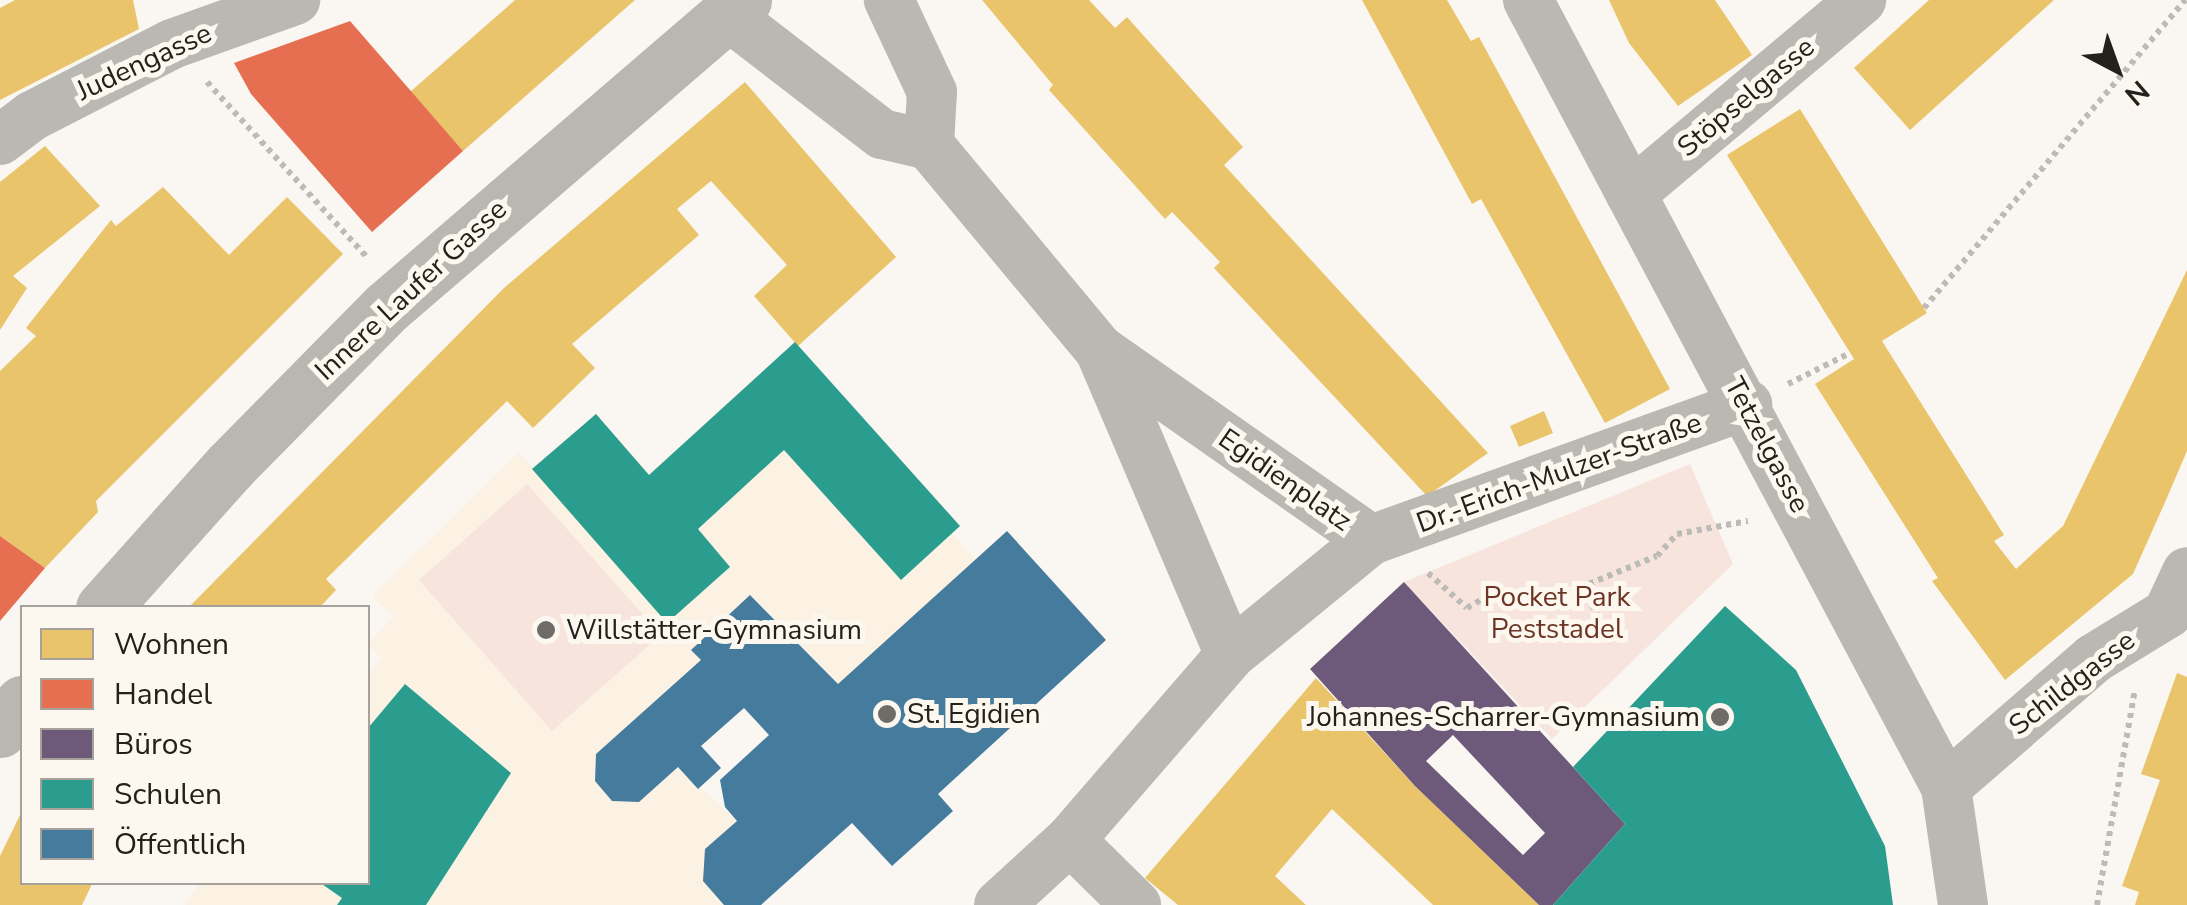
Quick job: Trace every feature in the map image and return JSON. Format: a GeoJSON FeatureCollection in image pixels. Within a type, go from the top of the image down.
{"type":"FeatureCollection","features":[{"type":"Feature","properties":{"kind":"street","name":"Judengasse"},"geometry":{"type":"LineString","coordinates":[[0,140],[32,116],[192,25],[295,0]]}},
{"type":"Feature","properties":{"kind":"street"},"geometry":{"type":"LineString","coordinates":[[735,7],[882,134],[930,145],[932,92],[889,0]]}},
{"type":"Feature","properties":{"kind":"street","name":"Tetzelgasse"},"geometry":{"type":"LineString","coordinates":[[1528,0],[1747,404],[1946,788],[1964,905]]}},
{"type":"Feature","properties":{"kind":"street","name":"Stöpselgasse"},"geometry":{"type":"LineString","coordinates":[[1631,194],[1861,0]]}},
{"type":"Feature","properties":{"kind":"street","name":"Innere Laufer Gasse"},"geometry":{"type":"LineString","coordinates":[[106,605],[230,466],[401,293],[735,7]]}},
{"type":"Feature","properties":{"kind":"street","name":"Egidienplatz"},"geometry":{"type":"LineString","coordinates":[[930,145],[1100,350],[1230,655]]}},
{"type":"Feature","properties":{"kind":"street","name":"Egidienplatz"},"geometry":{"type":"LineString","coordinates":[[999,905],[1070,840],[1230,655],[1384,536],[1100,350]]}},
{"type":"Feature","properties":{"kind":"street","name":"Dr.-Erich-Mulzer-Straße"},"geometry":{"type":"LineString","coordinates":[[1384,536],[1747,404]]}},
{"type":"Feature","properties":{"kind":"street","name":"Schildgasse"},"geometry":{"type":"LineString","coordinates":[[1946,788],[2093,660],[2180,602]]}},
{"type":"Feature","properties":{"kind":"street"},"geometry":{"type":"LineString","coordinates":[[0,730],[20,705]]}},
{"type":"Feature","properties":{"kind":"street"},"geometry":{"type":"LineString","coordinates":[[1070,840],[1136,905]]}},
{"type":"Feature","properties":{"kind":"path"},"geometry":{"type":"LineString","coordinates":[[1924,308],[2186,0]]}},
{"type":"Feature","properties":{"kind":"path"},"geometry":{"type":"LineString","coordinates":[[192,25],[343,232]]}},
{"type":"Feature","properties":{"kind":"path"},"geometry":{"type":"LineString","coordinates":[[1747,404],[1850,353]]}},
{"type":"Feature","properties":{"kind":"path"},"geometry":{"type":"LineString","coordinates":[[1384,536],[1467,608],[1495,592],[1552,599],[1657,556],[1678,534],[1801,510]]}},
{"type":"Feature","properties":{"kind":"path"},"geometry":{"type":"LineString","coordinates":[[1582,586],[1612,642]]}},
{"type":"Feature","properties":{"kind":"path"},"geometry":{"type":"LineString","coordinates":[[2097,905],[2138,675],[2180,602]]}},
{"type":"Feature","properties":{"kind":"shaded area","name":"Willstätter-Gymnasium"},"geometry":{"type":"Polygon","coordinates":[[[795,342],[960,526],[952,534],[977,560],[838,684],[750,595],[692,649],[701,660],[596,754],[595,781],[612,801],[639,802],[678,767],[737,821],[705,849],[703,881],[724,905],[185,905],[199,885],[370,885],[370,672],[381,658],[370,642],[393,616],[372,597],[518,452],[534,469],[596,414],[649,474],[795,342]]]}},
{"type":"Feature","properties":{"kind":"green space","name":"Pocket Park Peststadel"},"geometry":{"type":"Polygon","coordinates":[[[1690,464],[1733,564],[1552,739],[1404,582],[1690,464]]]}},
{"type":"Feature","properties":{"kind":"green space"},"geometry":{"type":"Polygon","coordinates":[[[527,484],[661,635],[552,731],[419,580],[527,484]]]}},
{"type":"Feature","properties":{"kind":"building: Wohnen"},"geometry":{"type":"Polygon","coordinates":[[[15,0],[133,0],[139,29],[0,100],[0,8],[15,0]]]}},
{"type":"Feature","properties":{"kind":"building: Wohnen"},"geometry":{"type":"Polygon","coordinates":[[[515,0],[635,0],[463,151],[410,92],[515,0]]]}},
{"type":"Feature","properties":{"kind":"building: Wohnen"},"geometry":{"type":"Polygon","coordinates":[[[982,0],[1089,0],[1115,28],[1127,17],[1243,147],[1224,165],[1488,453],[1427,496],[1214,268],[1220,262],[1172,212],[1165,219],[1049,90],[1053,85],[982,0]]]}},
{"type":"Feature","properties":{"kind":"building: Wohnen"},"geometry":{"type":"Polygon","coordinates":[[[1362,0],[1447,0],[1471,41],[1479,37],[1670,389],[1605,423],[1481,199],[1472,204],[1362,0]]]}},
{"type":"Feature","properties":{"kind":"building: Wohnen"},"geometry":{"type":"Polygon","coordinates":[[[1609,0],[1715,0],[1752,55],[1678,106],[1629,43],[1609,0]]]}},
{"type":"Feature","properties":{"kind":"building: Wohnen"},"geometry":{"type":"Polygon","coordinates":[[[1929,0],[2054,0],[1910,130],[1854,68],[1929,0]]]}},
{"type":"Feature","properties":{"kind":"building: Wohnen"},"geometry":{"type":"Polygon","coordinates":[[[745,82],[896,257],[798,346],[754,296],[787,265],[711,181],[677,209],[699,235],[572,344],[595,368],[533,428],[507,401],[326,579],[336,590],[322,605],[191,605],[504,288],[745,82]]]}},
{"type":"Feature","properties":{"kind":"building: Wohnen"},"geometry":{"type":"Polygon","coordinates":[[[1800,109],[1927,313],[1882,341],[2004,535],[1994,541],[2016,569],[2063,526],[2187,270],[2187,451],[2166,500],[2133,574],[2005,680],[1932,581],[1938,578],[1815,384],[1854,359],[1727,155],[1800,109]]]}},
{"type":"Feature","properties":{"kind":"building: Wohnen"},"geometry":{"type":"Polygon","coordinates":[[[45,146],[100,206],[13,276],[27,288],[0,330],[0,182],[45,146]]]}},
{"type":"Feature","properties":{"kind":"building: Wohnen"},"geometry":{"type":"Polygon","coordinates":[[[163,187],[229,255],[287,197],[343,254],[96,501],[98,512],[45,568],[0,536],[0,371],[36,336],[26,328],[111,220],[116,226],[163,187]]]}},
{"type":"Feature","properties":{"kind":"building: Wohnen"},"geometry":{"type":"Polygon","coordinates":[[[1544,411],[1553,433],[1519,447],[1510,426],[1544,411]]]}},
{"type":"Feature","properties":{"kind":"building: Wohnen"},"geometry":{"type":"Polygon","coordinates":[[[2177,673],[2187,677],[2187,905],[2135,905],[2139,892],[2122,886],[2160,780],[2141,774],[2177,673]]]}},
{"type":"Feature","properties":{"kind":"building: Wohnen"},"geometry":{"type":"Polygon","coordinates":[[[1316,678],[1415,786],[1539,905],[1433,905],[1332,809],[1275,876],[1306,905],[1178,905],[1145,878],[1316,678]]]}},
{"type":"Feature","properties":{"kind":"building: Wohnen"},"geometry":{"type":"Polygon","coordinates":[[[20,815],[20,885],[92,885],[82,905],[0,905],[0,856],[20,815]]]}},
{"type":"Feature","properties":{"kind":"building: Handel"},"geometry":{"type":"Polygon","coordinates":[[[350,21],[463,151],[372,232],[251,94],[234,63],[350,21]]]}},
{"type":"Feature","properties":{"kind":"building: Handel"},"geometry":{"type":"Polygon","coordinates":[[[0,536],[45,568],[0,621],[0,536]]]}},
{"type":"Feature","properties":{"kind":"building: Büros"},"geometry":{"type":"Polygon","coordinates":[[[1404,582],[1625,824],[1553,905],[1539,905],[1415,786],[1310,669],[1404,582]],[[1453,735],[1426,761],[1523,855],[1545,833],[1453,735]]]}},
{"type":"Feature","properties":{"kind":"building: Schulen"},"geometry":{"type":"Polygon","coordinates":[[[795,342],[960,526],[901,580],[784,450],[698,529],[730,567],[667,623],[532,469],[596,414],[649,475],[795,342]]]}},
{"type":"Feature","properties":{"kind":"building: Schulen","name":"Johannes-Scharrer-Gymnasium"},"geometry":{"type":"Polygon","coordinates":[[[1725,606],[1796,670],[1885,846],[1893,905],[1553,905],[1625,824],[1573,767],[1725,606]]]}},
{"type":"Feature","properties":{"kind":"building: Schulen"},"geometry":{"type":"Polygon","coordinates":[[[405,684],[511,773],[426,905],[337,905],[342,898],[323,885],[370,885],[370,726],[405,684]]]}},
{"type":"Feature","properties":{"kind":"building: Öffentlich","name":"St. Egidien"},"geometry":{"type":"Polygon","coordinates":[[[1007,531],[1106,640],[938,794],[953,811],[892,866],[852,823],[761,905],[724,905],[703,881],[705,849],[737,821],[725,807],[720,780],[769,735],[744,708],[701,746],[721,768],[698,789],[678,767],[639,802],[612,801],[595,781],[596,754],[701,660],[691,650],[750,595],[838,684],[1007,531]]]}},
{"type":"Feature","properties":{"kind":"place","name":"Willstätter-Gymnasium"},"geometry":{"type":"Point","coordinates":[546,630]}},
{"type":"Feature","properties":{"kind":"place","name":"St. Egidien"},"geometry":{"type":"Point","coordinates":[887,714]}},
{"type":"Feature","properties":{"kind":"place","name":"Johannes-Scharrer-Gymnasium"},"geometry":{"type":"Point","coordinates":[1720,717]}}]}
